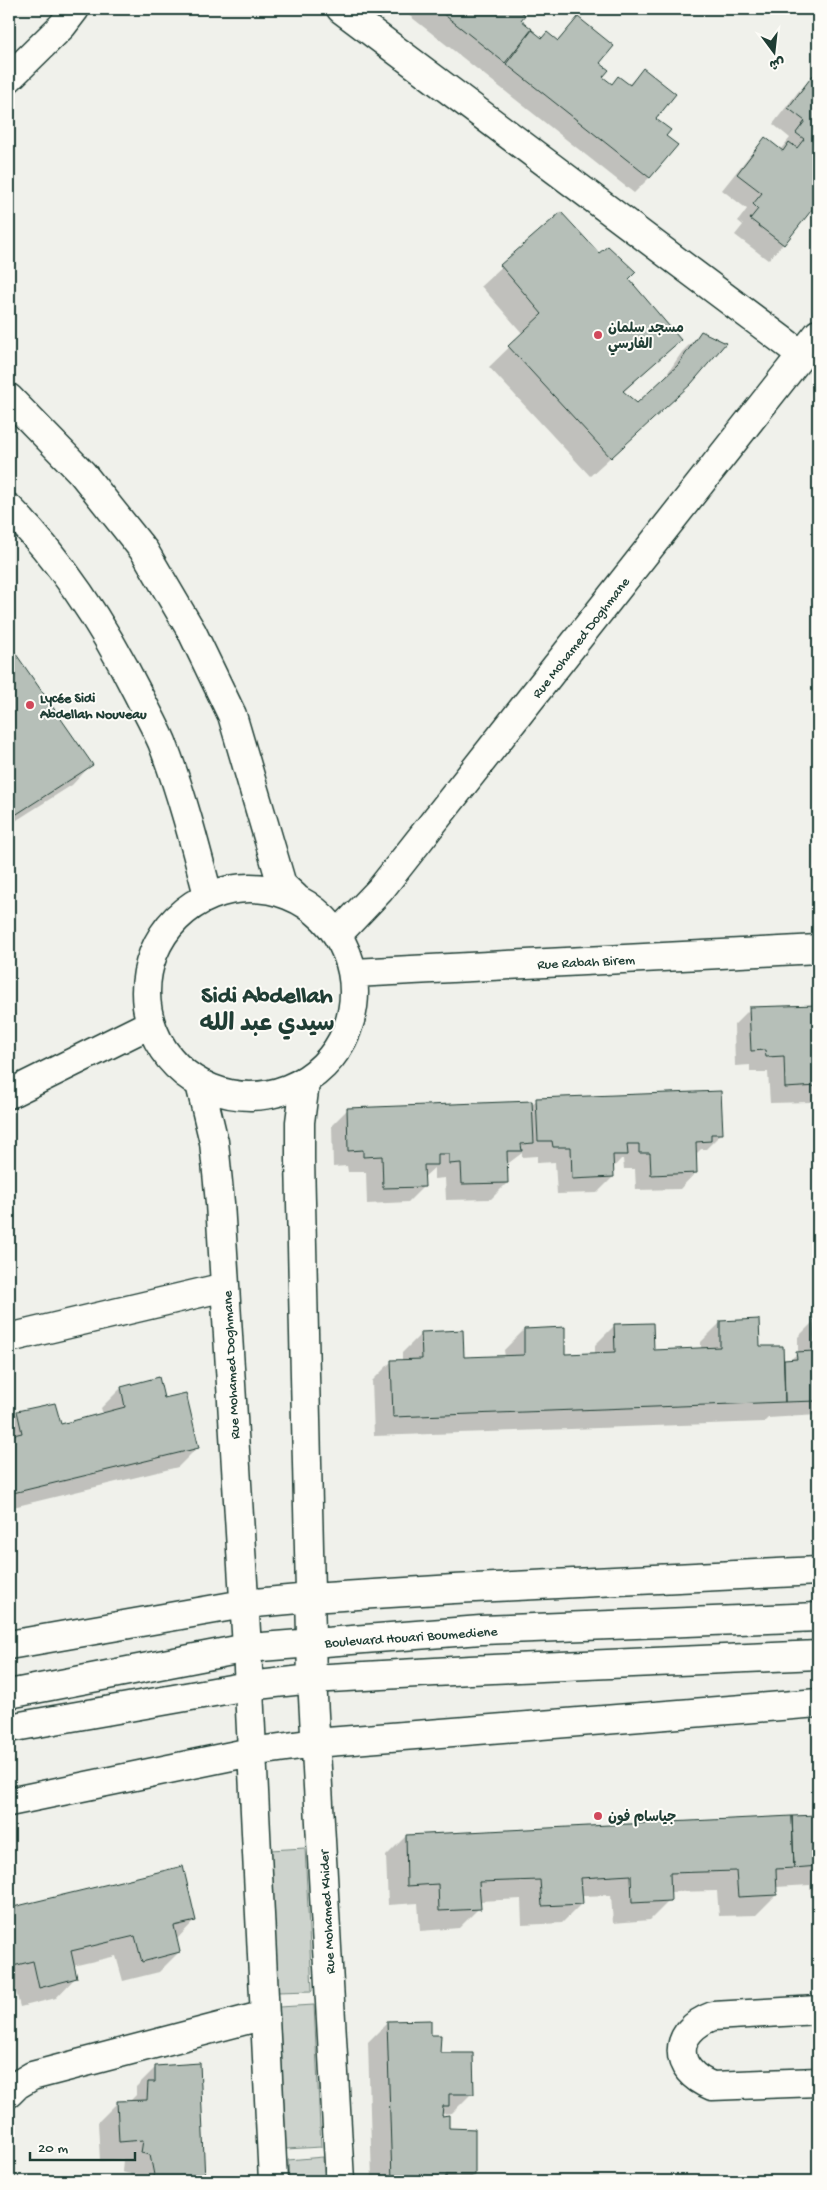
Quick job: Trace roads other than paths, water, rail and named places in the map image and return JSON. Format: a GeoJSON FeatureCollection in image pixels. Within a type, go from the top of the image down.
{"type":"FeatureCollection","features":[{"type":"Feature","properties":{"kind":"street"},"geometry":{"type":"LineString","coordinates":[[9,78],[62,26],[75,9]]}},
{"type":"Feature","properties":{"kind":"street"},"geometry":{"type":"LineString","coordinates":[[341,9],[810,345]]}},
{"type":"Feature","properties":{"kind":"street","name":"Rue Mohamed Doghmane"},"geometry":{"type":"LineString","coordinates":[[337,935],[380,890],[810,345]]}},
{"type":"Feature","properties":{"kind":"street"},"geometry":{"type":"LineString","coordinates":[[9,398],[82,473],[145,552],[192,632],[232,715],[282,885],[295,898]]}},
{"type":"Feature","properties":{"kind":"street"},"geometry":{"type":"LineString","coordinates":[[9,508],[37,536],[79,591],[115,648],[162,742],[192,836],[208,895]]}},
{"type":"Feature","properties":{"kind":"street"},"geometry":{"type":"LineString","coordinates":[[248,888],[272,890],[295,898],[316,910],[337,935],[346,948],[354,973],[355,1000],[350,1026],[338,1050],[321,1070],[305,1083],[274,1094],[247,1096],[220,1093],[200,1084],[175,1066],[160,1046],[150,1024],[146,1000],[146,984],[153,952],[165,931],[181,914],[208,895],[248,888]]}},
{"type":"Feature","properties":{"kind":"street","name":"Rue Rabah Birem"},"geometry":{"type":"LineString","coordinates":[[354,973],[818,949]]}},
{"type":"Feature","properties":{"kind":"street"},"geometry":{"type":"LineString","coordinates":[[9,1094],[150,1024]]}},
{"type":"Feature","properties":{"kind":"street"},"geometry":{"type":"LineString","coordinates":[[305,1083],[300,1122],[300,1159],[311,1643]]}},
{"type":"Feature","properties":{"kind":"street","name":"Rue Mohamed Doghmane"},"geometry":{"type":"LineString","coordinates":[[200,1084],[214,1142],[220,1202],[247,1648]]}},
{"type":"Feature","properties":{"kind":"street"},"geometry":{"type":"LineString","coordinates":[[9,1338],[225,1287]]}},
{"type":"Feature","properties":{"kind":"street"},"geometry":{"type":"LineString","coordinates":[[9,1645],[244,1604],[310,1598],[454,1589],[818,1572]]}},
{"type":"Feature","properties":{"kind":"street","name":"Boulevard Houari Boumediene"},"geometry":{"type":"LineString","coordinates":[[9,1694],[247,1648],[481,1630],[818,1617]]}},
{"type":"Feature","properties":{"kind":"street","name":"Rue Mohamed Khider"},"geometry":{"type":"LineString","coordinates":[[311,1643],[340,2181]]}},
{"type":"Feature","properties":{"kind":"street"},"geometry":{"type":"LineString","coordinates":[[247,1648],[273,2181]]}},
{"type":"Feature","properties":{"kind":"street"},"geometry":{"type":"LineString","coordinates":[[9,1728],[248,1686],[312,1680],[480,1669],[818,1655]]}},
{"type":"Feature","properties":{"kind":"street"},"geometry":{"type":"LineString","coordinates":[[9,1802],[251,1752],[315,1743],[818,1703]]}},
{"type":"Feature","properties":{"kind":"street"},"geometry":{"type":"LineString","coordinates":[[818,2010],[713,2016],[699,2021],[689,2031],[682,2044],[682,2058],[688,2072],[698,2081],[712,2086],[818,2082]]}},
{"type":"Feature","properties":{"kind":"street"},"geometry":{"type":"LineString","coordinates":[[9,2093],[17,2085],[32,2076],[48,2071],[265,2015]]}},
{"type":"Feature","properties":{"kind":"place","name":"مسجد سلمان الفارسي"},"geometry":{"type":"Point","coordinates":[598,335]}},
{"type":"Feature","properties":{"kind":"place","name":"Lycée Sidi Abdellah Nouveau"},"geometry":{"type":"Point","coordinates":[30,705]}},
{"type":"Feature","properties":{"kind":"place","name":"جياسام فون"},"geometry":{"type":"Point","coordinates":[598,1816]}},
{"type":"Feature","properties":{"kind":"district","name":"Sidi Abdellah سيدي عبد الله"},"geometry":{"type":"Point","coordinates":[267,1008]}}]}
